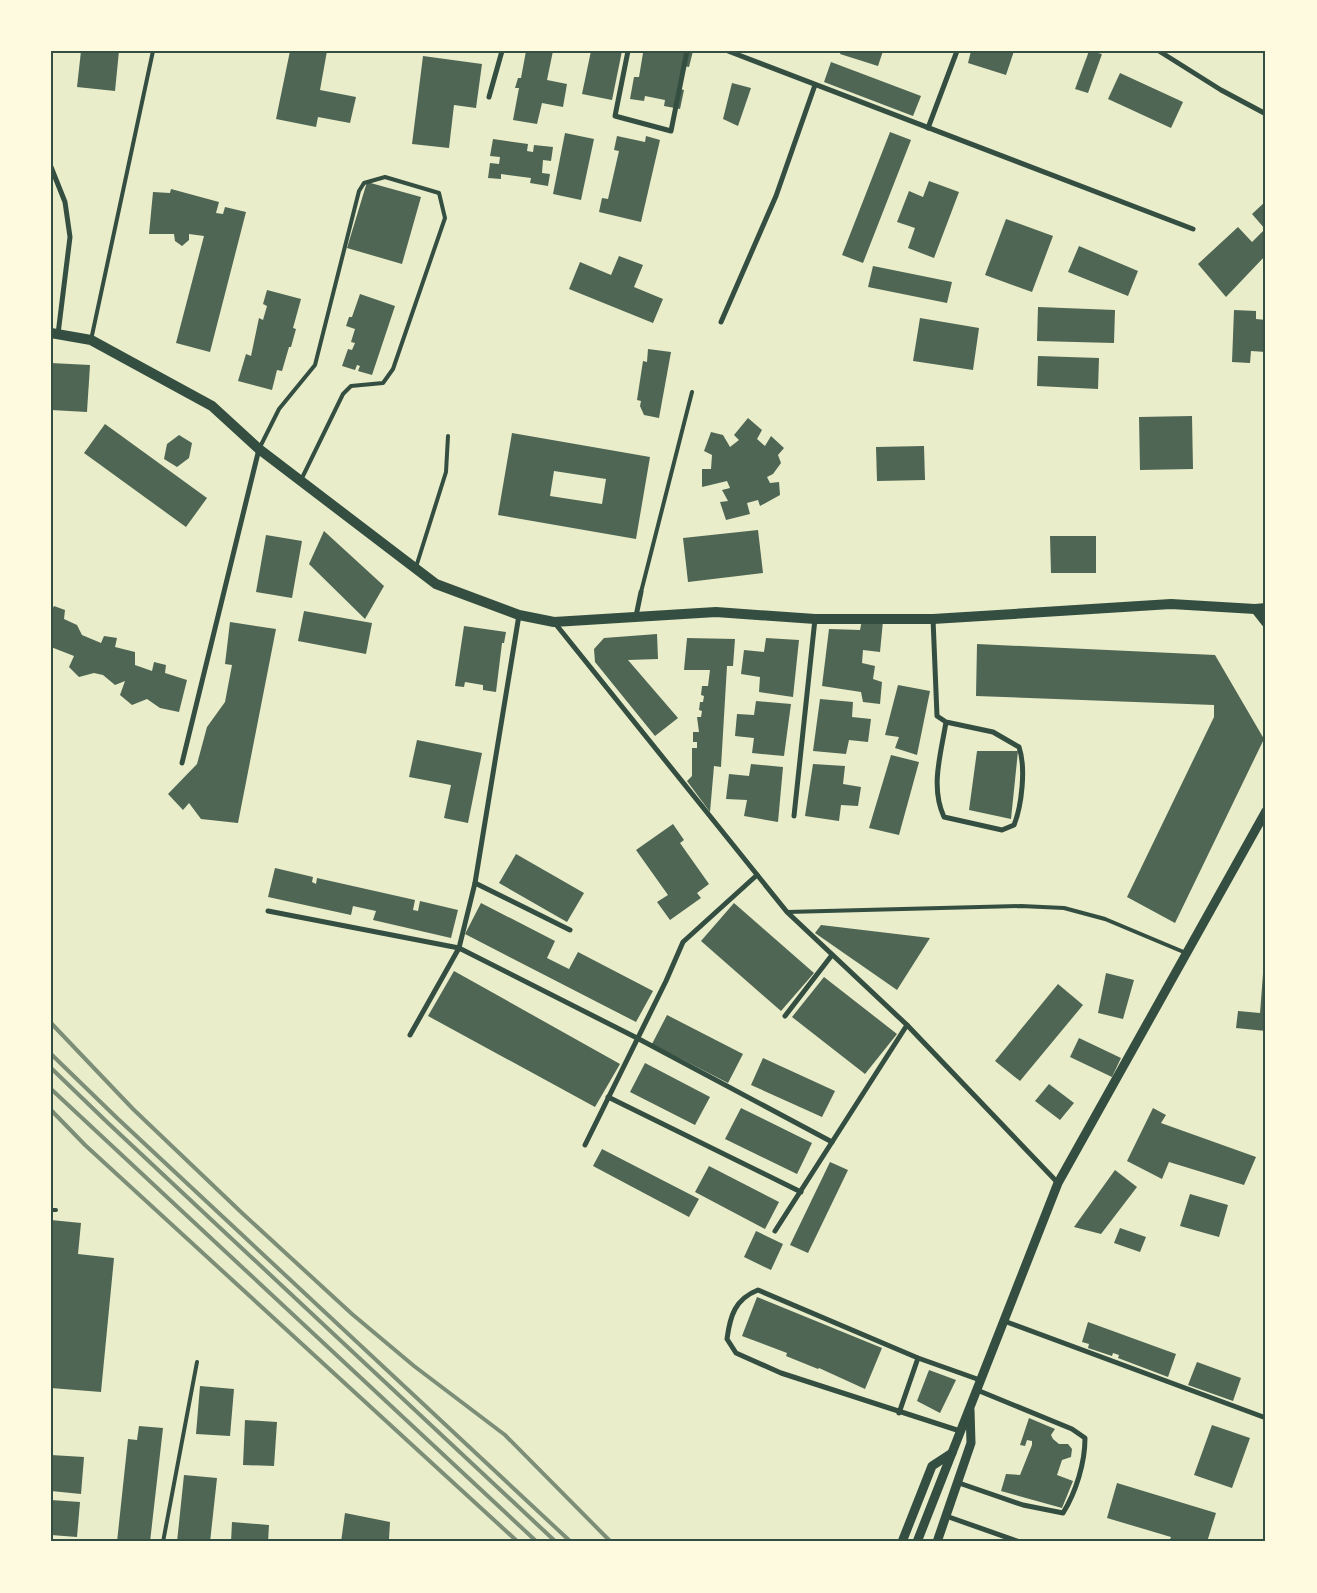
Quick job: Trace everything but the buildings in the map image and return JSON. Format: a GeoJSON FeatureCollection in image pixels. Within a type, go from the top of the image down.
{"type":"FeatureCollection","features":[{"type":"Feature","properties":{"kind":"main road"},"geometry":{"type":"LineString","coordinates":[[54,334],[90,340],[212,406],[259,449],[436,584],[519,615],[554,622],[716,612],[815,619],[933,619],[1171,604],[1261,608]]}},
{"type":"Feature","properties":{"kind":"street"},"geometry":{"type":"LineString","coordinates":[[489,97],[502,51]]}},
{"type":"Feature","properties":{"kind":"street"},"geometry":{"type":"LineString","coordinates":[[628,51],[615,116],[671,131],[686,51]]}},
{"type":"Feature","properties":{"kind":"street"},"geometry":{"type":"LineString","coordinates":[[728,51],[1193,229]]}},
{"type":"Feature","properties":{"kind":"street"},"geometry":{"type":"LineString","coordinates":[[928,128],[957,51]]}},
{"type":"Feature","properties":{"kind":"street"},"geometry":{"type":"LineString","coordinates":[[1159,51],[1266,114]]}},
{"type":"Feature","properties":{"kind":"street"},"geometry":{"type":"LineString","coordinates":[[721,322],[776,196],[815,85]]}},
{"type":"Feature","properties":{"kind":"street"},"geometry":{"type":"LineString","coordinates":[[51,167],[65,202],[70,237],[54,334]]}},
{"type":"Feature","properties":{"kind":"street"},"geometry":{"type":"LineString","coordinates":[[182,762],[259,449]]}},
{"type":"Feature","properties":{"kind":"street"},"geometry":{"type":"LineString","coordinates":[[636,616],[641,592]]}},
{"type":"Feature","properties":{"kind":"street"},"geometry":{"type":"LineString","coordinates":[[1261,608],[1266,623]]}},
{"type":"Feature","properties":{"kind":"street"},"geometry":{"type":"LineString","coordinates":[[410,1035],[460,948],[476,883],[519,615]]}},
{"type":"Feature","properties":{"kind":"street"},"geometry":{"type":"LineString","coordinates":[[794,816],[815,619]]}},
{"type":"Feature","properties":{"kind":"street"},"geometry":{"type":"LineString","coordinates":[[933,619],[936,716],[946,722],[993,732],[1019,747],[1024,760],[1018,815],[1014,825],[1002,830],[944,816],[939,804],[936,788],[946,722]]}},
{"type":"Feature","properties":{"kind":"street"},"geometry":{"type":"LineString","coordinates":[[554,622],[786,912],[907,1025],[1058,1182]]}},
{"type":"Feature","properties":{"kind":"street"},"geometry":{"type":"LineString","coordinates":[[917,1542],[1058,1182],[1266,810]]}},
{"type":"Feature","properties":{"kind":"street"},"geometry":{"type":"LineString","coordinates":[[585,1145],[666,981],[683,942],[757,875]]}},
{"type":"Feature","properties":{"kind":"street"},"geometry":{"type":"LineString","coordinates":[[476,883],[570,930]]}},
{"type":"Feature","properties":{"kind":"street"},"geometry":{"type":"LineString","coordinates":[[268,911],[460,948],[637,1038],[832,1142]]}},
{"type":"Feature","properties":{"kind":"street"},"geometry":{"type":"LineString","coordinates":[[785,1016],[832,955]]}},
{"type":"Feature","properties":{"kind":"street"},"geometry":{"type":"LineString","coordinates":[[776,1231],[907,1025]]}},
{"type":"Feature","properties":{"kind":"street"},"geometry":{"type":"LineString","coordinates":[[608,1097],[801,1192]]}},
{"type":"Feature","properties":{"kind":"street"},"geometry":{"type":"LineString","coordinates":[[960,1431],[899,1413],[781,1372],[736,1353],[727,1339],[730,1320],[738,1301],[758,1290],[918,1358],[980,1380]]}},
{"type":"Feature","properties":{"kind":"street"},"geometry":{"type":"LineString","coordinates":[[1004,1322],[1266,1418]]}},
{"type":"Feature","properties":{"kind":"street"},"geometry":{"type":"LineString","coordinates":[[899,1413],[918,1358]]}},
{"type":"Feature","properties":{"kind":"street"},"geometry":{"type":"LineString","coordinates":[[959,1483],[1023,1506],[1063,1513],[1072,1498],[1086,1449],[1086,1438],[1072,1429],[976,1390]]}},
{"type":"Feature","properties":{"kind":"street"},"geometry":{"type":"LineString","coordinates":[[937,1542],[959,1483],[971,1443],[970,1406]]}},
{"type":"Feature","properties":{"kind":"street"},"geometry":{"type":"LineString","coordinates":[[902,1542],[932,1466],[952,1453]]}},
{"type":"Feature","properties":{"kind":"street"},"geometry":{"type":"LineString","coordinates":[[946,1516],[1020,1542]]}},
{"type":"Feature","properties":{"kind":"lane"},"geometry":{"type":"LineString","coordinates":[[90,340],[153,51]]}},
{"type":"Feature","properties":{"kind":"lane"},"geometry":{"type":"LineString","coordinates":[[259,449],[279,409],[315,365],[359,191],[364,183],[385,178],[439,194],[445,218],[393,369],[383,383],[351,386],[343,394],[301,481]]}},
{"type":"Feature","properties":{"kind":"lane"},"geometry":{"type":"LineString","coordinates":[[641,592],[692,392]]}},
{"type":"Feature","properties":{"kind":"lane"},"geometry":{"type":"LineString","coordinates":[[416,569],[446,472],[448,436]]}},
{"type":"Feature","properties":{"kind":"lane"},"geometry":{"type":"LineString","coordinates":[[786,912],[1021,906],[1064,908],[1105,919],[1186,953]]}},
{"type":"Feature","properties":{"kind":"lane"},"geometry":{"type":"LineString","coordinates":[[163,1542],[197,1362]]}},
{"type":"Feature","properties":{"kind":"railway"},"geometry":{"type":"LineString","coordinates":[[51,1023],[133,1109],[242,1213],[352,1314],[414,1366],[505,1435],[611,1542]]}},
{"type":"Feature","properties":{"kind":"railway"},"geometry":{"type":"LineString","coordinates":[[51,1054],[117,1118],[571,1542]]}},
{"type":"Feature","properties":{"kind":"railway"},"geometry":{"type":"LineString","coordinates":[[51,1068],[556,1542]]}},
{"type":"Feature","properties":{"kind":"railway"},"geometry":{"type":"LineString","coordinates":[[51,1089],[537,1542]]}},
{"type":"Feature","properties":{"kind":"railway"},"geometry":{"type":"LineString","coordinates":[[51,1110],[85,1145],[518,1542]]}}]}
